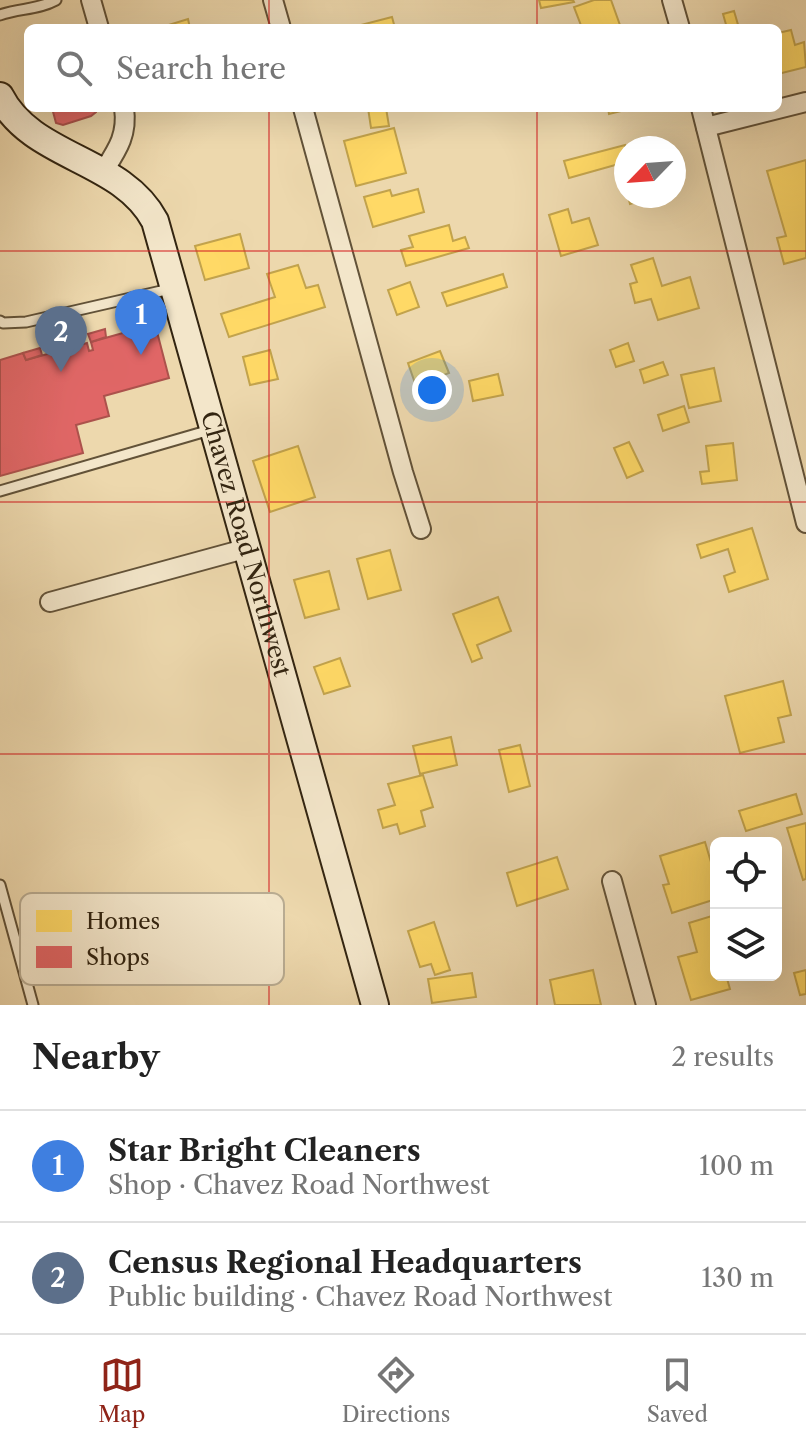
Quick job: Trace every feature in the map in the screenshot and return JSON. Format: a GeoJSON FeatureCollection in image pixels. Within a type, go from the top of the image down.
{"type":"FeatureCollection","features":[{"type":"Feature","properties":{"kind":"street"},"geometry":{"type":"LineString","coordinates":[[91,0],[98,24]]}},
{"type":"Feature","properties":{"kind":"street"},"geometry":{"type":"LineString","coordinates":[[273,0],[280,24]]}},
{"type":"Feature","properties":{"kind":"street"},"geometry":{"type":"LineString","coordinates":[[672,0],[679,24]]}},
{"type":"Feature","properties":{"kind":"street","name":"Chavez Road Northwest"},"geometry":{"type":"LineString","coordinates":[[0,96],[6,107],[30,132],[134,192],[149,211],[159,234],[375,1005]]}},
{"type":"Feature","properties":{"kind":"street"},"geometry":{"type":"LineString","coordinates":[[782,108],[806,102]]}},
{"type":"Feature","properties":{"kind":"street"},"geometry":{"type":"LineString","coordinates":[[103,172],[121,144],[125,112]]}},
{"type":"Feature","properties":{"kind":"street"},"geometry":{"type":"LineString","coordinates":[[304,112],[421,529]]}},
{"type":"Feature","properties":{"kind":"street"},"geometry":{"type":"LineString","coordinates":[[702,112],[806,523]]}},
{"type":"Feature","properties":{"kind":"street"},"geometry":{"type":"LineString","coordinates":[[706,127],[766,112]]}},
{"type":"Feature","properties":{"kind":"street"},"geometry":{"type":"LineString","coordinates":[[50,602],[248,548]]}},
{"type":"Feature","properties":{"kind":"street"},"geometry":{"type":"LineString","coordinates":[[612,881],[646,1005]]}},
{"type":"Feature","properties":{"kind":"lane"},"geometry":{"type":"LineString","coordinates":[[0,15],[56,0]]}},
{"type":"Feature","properties":{"kind":"lane"},"geometry":{"type":"LineString","coordinates":[[0,321],[26,322],[173,288]]}},
{"type":"Feature","properties":{"kind":"lane"},"geometry":{"type":"LineString","coordinates":[[0,491],[213,429]]}},
{"type":"Feature","properties":{"kind":"lane"},"geometry":{"type":"LineString","coordinates":[[0,885],[20,958]]}},
{"type":"Feature","properties":{"kind":"lane"},"geometry":{"type":"LineString","coordinates":[[28,985],[33,1005]]}},
{"type":"Feature","properties":{"kind":"building: Homes"},"geometry":{"type":"Polygon","coordinates":[[[539,0],[573,0],[574,2],[541,8],[539,0]]]}},
{"type":"Feature","properties":{"kind":"building: Homes"},"geometry":{"type":"Polygon","coordinates":[[[594,0],[611,0],[620,24],[580,24],[574,7],[594,0]]]}},
{"type":"Feature","properties":{"kind":"building: Homes"},"geometry":{"type":"Polygon","coordinates":[[[734,11],[738,24],[726,24],[723,14],[734,11]]]}},
{"type":"Feature","properties":{"kind":"building: Homes"},"geometry":{"type":"Polygon","coordinates":[[[392,17],[394,24],[365,24],[392,17]]]}},
{"type":"Feature","properties":{"kind":"building: Homes"},"geometry":{"type":"Polygon","coordinates":[[[188,19],[189,24],[172,24],[188,19]]]}},
{"type":"Feature","properties":{"kind":"building: Homes"},"geometry":{"type":"Polygon","coordinates":[[[791,30],[795,45],[804,42],[806,67],[782,73],[782,32],[791,30]]]}},
{"type":"Feature","properties":{"kind":"building: Homes"},"geometry":{"type":"Polygon","coordinates":[[[369,112],[387,112],[389,126],[371,128],[369,112]]]}},
{"type":"Feature","properties":{"kind":"building: Homes"},"geometry":{"type":"Polygon","coordinates":[[[394,128],[406,173],[356,186],[344,141],[394,128]]]}},
{"type":"Feature","properties":{"kind":"building: Homes"},"geometry":{"type":"Polygon","coordinates":[[[614,148],[614,165],[569,178],[564,161],[614,148]]]}},
{"type":"Feature","properties":{"kind":"building: Homes"},"geometry":{"type":"Polygon","coordinates":[[[806,160],[806,258],[784,264],[777,238],[786,236],[767,171],[806,160]]]}},
{"type":"Feature","properties":{"kind":"building: Homes"},"geometry":{"type":"Polygon","coordinates":[[[418,189],[424,212],[373,227],[364,197],[390,190],[392,196],[418,189]]]}},
{"type":"Feature","properties":{"kind":"building: Homes"},"geometry":{"type":"Polygon","coordinates":[[[568,209],[572,223],[589,218],[598,245],[561,256],[549,215],[568,209]]]}},
{"type":"Feature","properties":{"kind":"building: Homes"},"geometry":{"type":"Polygon","coordinates":[[[449,225],[453,241],[465,237],[469,248],[406,266],[401,250],[413,247],[409,236],[449,225]]]}},
{"type":"Feature","properties":{"kind":"building: Homes"},"geometry":{"type":"Polygon","coordinates":[[[240,234],[249,268],[205,280],[195,246],[240,234]]]}},
{"type":"Feature","properties":{"kind":"building: Homes"},"geometry":{"type":"Polygon","coordinates":[[[653,258],[662,286],[690,277],[699,308],[658,320],[651,299],[635,303],[630,284],[637,282],[631,265],[653,258]]]}},
{"type":"Feature","properties":{"kind":"building: Homes"},"geometry":{"type":"Polygon","coordinates":[[[298,265],[306,288],[318,285],[325,307],[229,337],[221,314],[275,297],[267,274],[298,265]]]}},
{"type":"Feature","properties":{"kind":"building: Homes"},"geometry":{"type":"Polygon","coordinates":[[[503,274],[507,287],[447,306],[442,293],[503,274]]]}},
{"type":"Feature","properties":{"kind":"building: Homes"},"geometry":{"type":"Polygon","coordinates":[[[410,282],[419,307],[397,315],[388,290],[410,282]]]}},
{"type":"Feature","properties":{"kind":"building: Homes"},"geometry":{"type":"Polygon","coordinates":[[[628,343],[634,361],[616,367],[610,350],[628,343]]]}},
{"type":"Feature","properties":{"kind":"building: Homes"},"geometry":{"type":"Polygon","coordinates":[[[270,350],[278,379],[250,385],[243,357],[270,350]]]}},
{"type":"Feature","properties":{"kind":"building: Homes"},"geometry":{"type":"Polygon","coordinates":[[[440,351],[449,373],[416,386],[408,363],[440,351]]]}},
{"type":"Feature","properties":{"kind":"building: Homes"},"geometry":{"type":"Polygon","coordinates":[[[663,362],[668,375],[644,383],[640,370],[663,362]]]}},
{"type":"Feature","properties":{"kind":"building: Homes"},"geometry":{"type":"Polygon","coordinates":[[[714,368],[721,401],[689,408],[681,375],[714,368]]]}},
{"type":"Feature","properties":{"kind":"building: Homes"},"geometry":{"type":"Polygon","coordinates":[[[498,374],[503,395],[473,401],[469,381],[498,374]]]}},
{"type":"Feature","properties":{"kind":"building: Homes"},"geometry":{"type":"Polygon","coordinates":[[[684,406],[689,422],[663,431],[658,415],[684,406]]]}},
{"type":"Feature","properties":{"kind":"building: Homes"},"geometry":{"type":"Polygon","coordinates":[[[629,442],[643,471],[627,478],[614,448],[629,442]]]}},
{"type":"Feature","properties":{"kind":"building: Homes"},"geometry":{"type":"Polygon","coordinates":[[[733,443],[737,480],[702,484],[700,472],[709,471],[706,446],[733,443]]]}},
{"type":"Feature","properties":{"kind":"building: Homes"},"geometry":{"type":"Polygon","coordinates":[[[298,446],[315,497],[270,512],[253,461],[298,446]]]}},
{"type":"Feature","properties":{"kind":"building: Homes"},"geometry":{"type":"Polygon","coordinates":[[[752,528],[768,579],[729,592],[724,576],[735,572],[728,549],[701,558],[697,545],[752,528]]]}},
{"type":"Feature","properties":{"kind":"building: Homes"},"geometry":{"type":"Polygon","coordinates":[[[390,550],[401,590],[368,599],[357,559],[390,550]]]}},
{"type":"Feature","properties":{"kind":"building: Homes"},"geometry":{"type":"Polygon","coordinates":[[[329,571],[339,609],[305,618],[294,580],[329,571]]]}},
{"type":"Feature","properties":{"kind":"building: Homes"},"geometry":{"type":"Polygon","coordinates":[[[498,597],[511,631],[477,645],[482,658],[472,662],[453,614],[498,597]]]}},
{"type":"Feature","properties":{"kind":"building: Homes"},"geometry":{"type":"Polygon","coordinates":[[[340,658],[350,686],[324,694],[314,667],[340,658]]]}},
{"type":"Feature","properties":{"kind":"building: Homes"},"geometry":{"type":"Polygon","coordinates":[[[783,681],[791,715],[778,718],[784,742],[740,753],[725,696],[783,681]]]}},
{"type":"Feature","properties":{"kind":"building: Homes"},"geometry":{"type":"Polygon","coordinates":[[[451,737],[457,765],[420,774],[413,746],[451,737]]]}},
{"type":"Feature","properties":{"kind":"building: Homes"},"geometry":{"type":"Polygon","coordinates":[[[520,745],[530,786],[509,792],[499,750],[520,745]]]}},
{"type":"Feature","properties":{"kind":"building: Homes"},"geometry":{"type":"Polygon","coordinates":[[[423,775],[433,807],[421,811],[425,826],[400,834],[397,824],[383,828],[378,810],[395,805],[388,784],[423,775]]]}},
{"type":"Feature","properties":{"kind":"building: Homes"},"geometry":{"type":"Polygon","coordinates":[[[796,794],[802,814],[746,831],[739,811],[796,794]]]}},
{"type":"Feature","properties":{"kind":"building: Homes"},"geometry":{"type":"Polygon","coordinates":[[[806,823],[806,879],[803,880],[787,828],[806,823]]]}},
{"type":"Feature","properties":{"kind":"building: Homes"},"geometry":{"type":"Polygon","coordinates":[[[705,842],[710,859],[710,901],[672,913],[663,885],[669,884],[660,856],[705,842]]]}},
{"type":"Feature","properties":{"kind":"building: Homes"},"geometry":{"type":"Polygon","coordinates":[[[557,857],[568,889],[517,906],[507,873],[557,857]]]}},
{"type":"Feature","properties":{"kind":"building: Homes"},"geometry":{"type":"Polygon","coordinates":[[[710,917],[710,981],[728,981],[730,989],[691,1000],[678,957],[697,952],[689,923],[710,917]]]}},
{"type":"Feature","properties":{"kind":"building: Homes"},"geometry":{"type":"Polygon","coordinates":[[[434,922],[450,970],[435,975],[431,964],[420,967],[408,931],[434,922]]]}},
{"type":"Feature","properties":{"kind":"building: Homes"},"geometry":{"type":"Polygon","coordinates":[[[593,970],[601,1005],[555,1005],[550,980],[593,970]]]}},
{"type":"Feature","properties":{"kind":"building: Homes"},"geometry":{"type":"Polygon","coordinates":[[[806,970],[806,994],[800,995],[794,973],[806,970]]]}},
{"type":"Feature","properties":{"kind":"building: Homes"},"geometry":{"type":"Polygon","coordinates":[[[472,973],[476,997],[432,1003],[428,979],[472,973]]]}},
{"type":"Feature","properties":{"kind":"building: Shops"},"geometry":{"type":"Polygon","coordinates":[[[53,112],[96,112],[63,125],[56,123],[53,112]]]}},
{"type":"Feature","properties":{"kind":"building: Shops"},"geometry":{"type":"Polygon","coordinates":[[[155,324],[169,378],[104,396],[109,416],[76,425],[83,453],[0,476],[0,360],[23,353],[26,360],[87,343],[89,351],[93,350],[91,342],[155,324]]]}},
{"type":"Feature","properties":{"kind":"building: Shops"},"geometry":{"type":"Polygon","coordinates":[[[105,329],[106,337],[91,342],[88,334],[105,329]]]}},
{"type":"Feature","properties":{"kind":"building: Shops"},"geometry":{"type":"Polygon","coordinates":[[[40,348],[42,355],[26,360],[23,353],[40,348]]]}},
{"type":"Feature","properties":{"kind":"place","name":"Star Bright Cleaners"},"geometry":{"type":"Point","coordinates":[141,355]}},
{"type":"Feature","properties":{"kind":"place","name":"Census Regional Headquarters"},"geometry":{"type":"Point","coordinates":[61,372]}}]}
